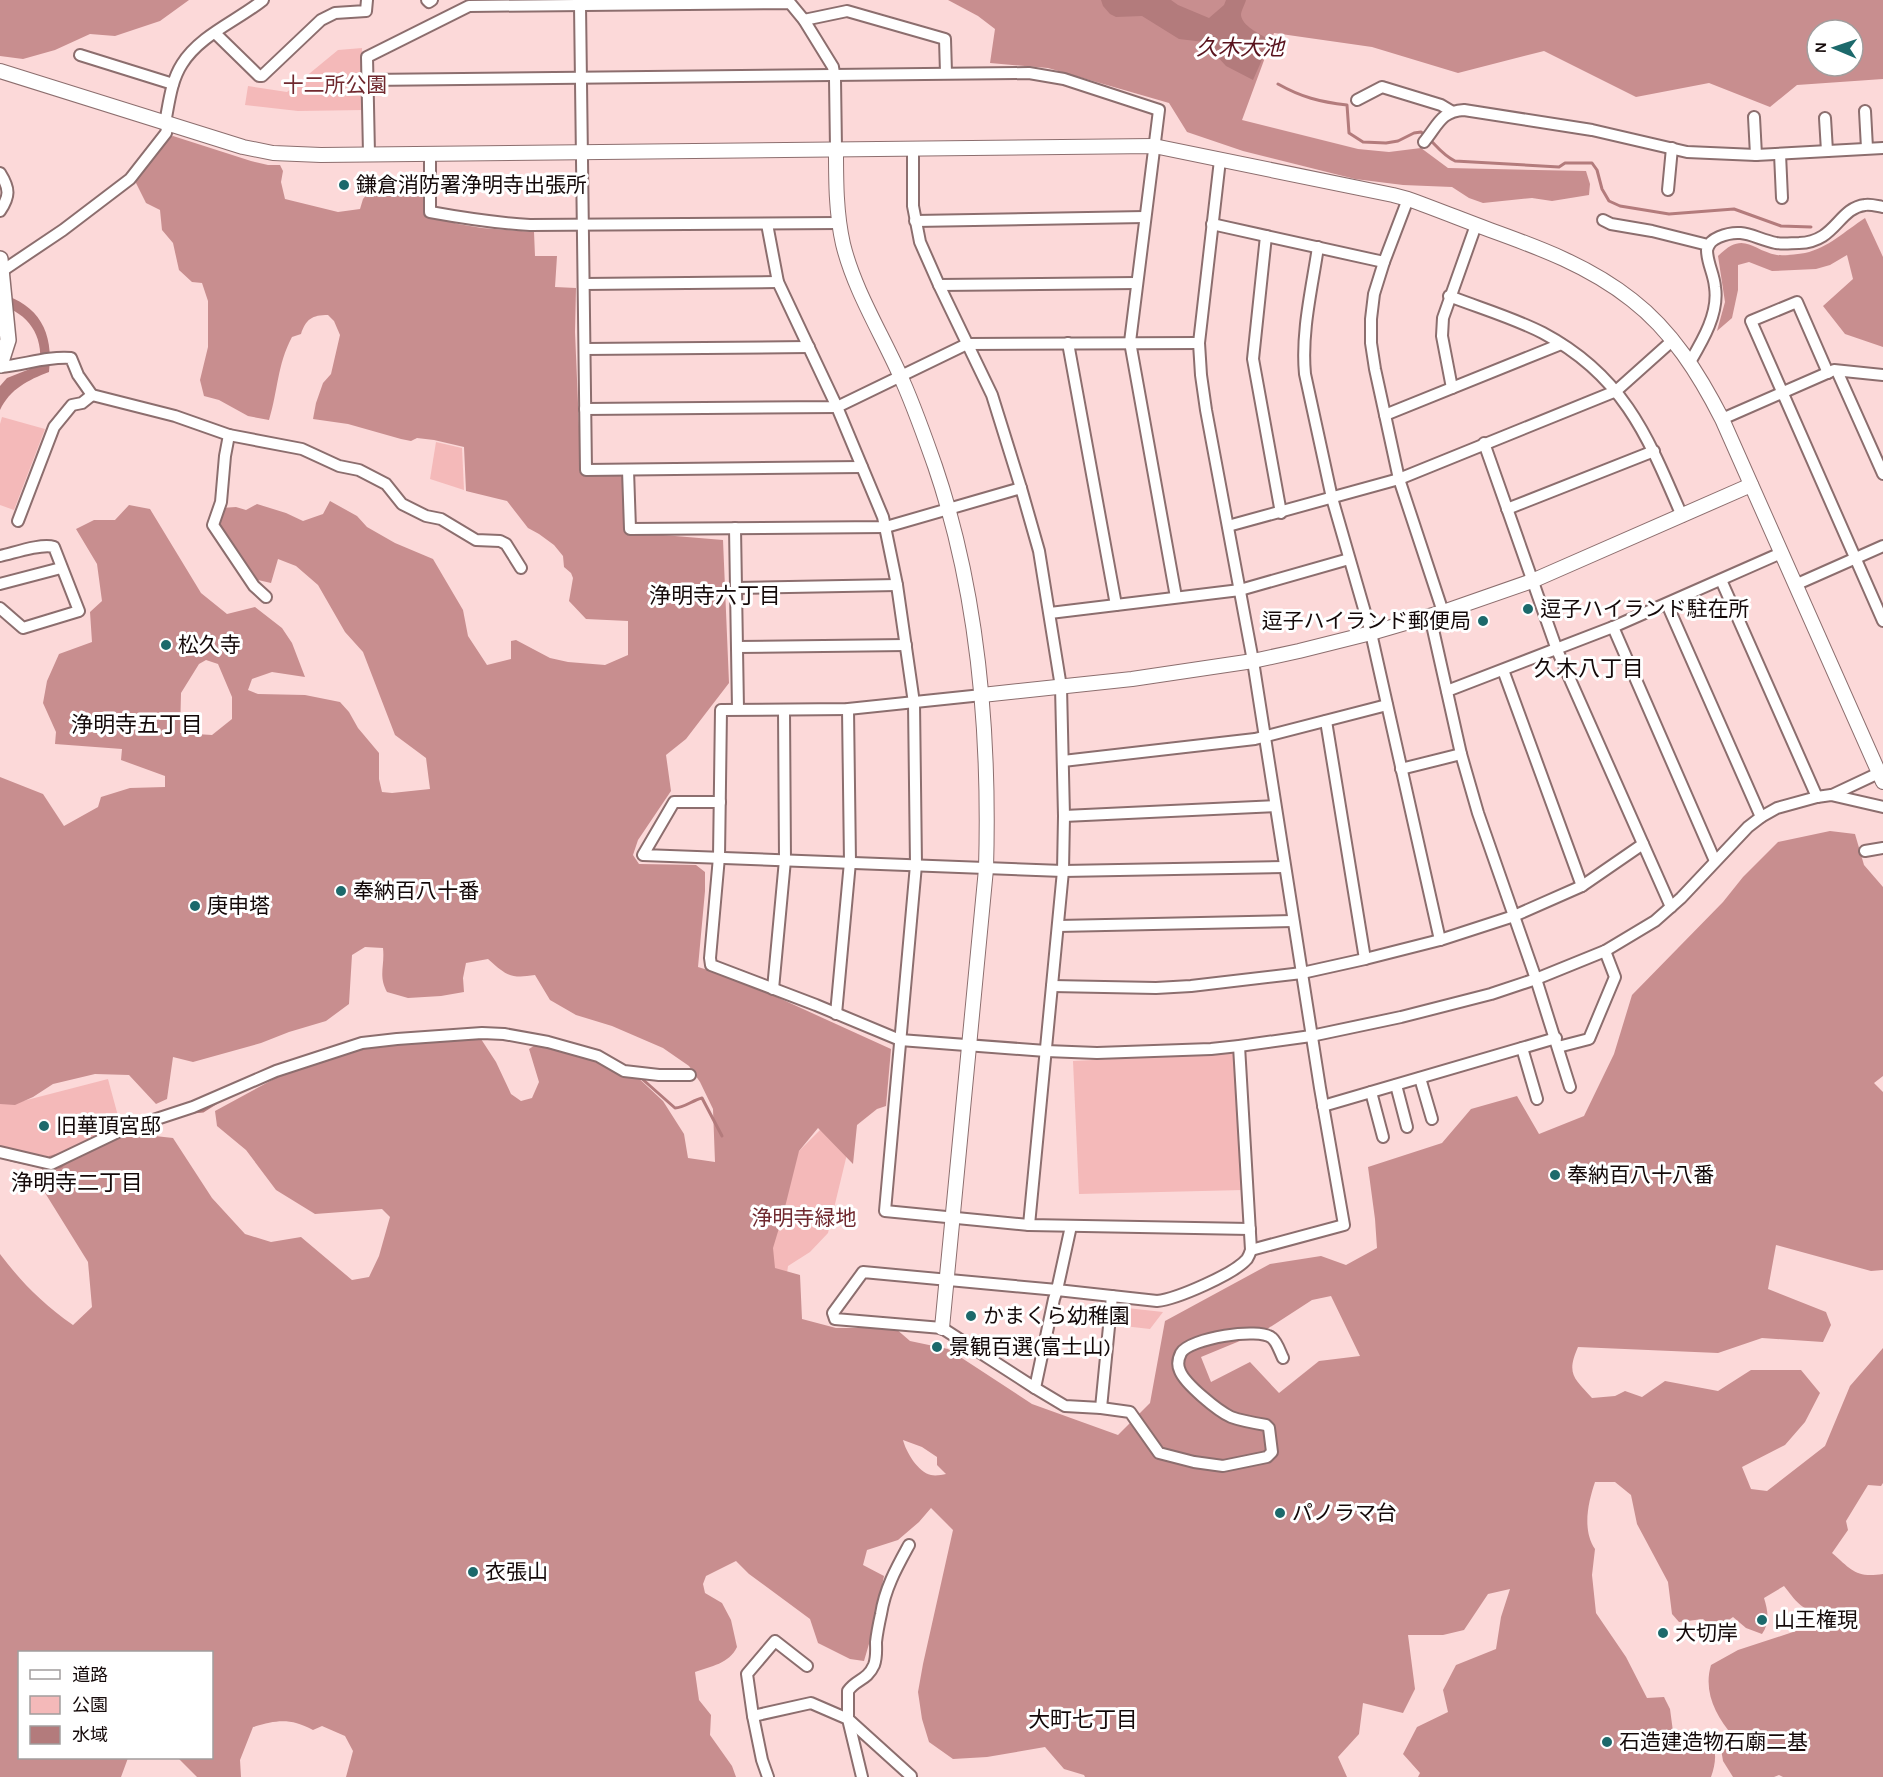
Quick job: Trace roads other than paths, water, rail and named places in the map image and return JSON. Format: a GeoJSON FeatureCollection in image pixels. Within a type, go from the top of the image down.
{"type":"FeatureCollection","features":[{"type":"Feature","properties":{"kind":"main road"},"geometry":{"type":"LineString","coordinates":[[0,366],[8,340],[1,265]]}},
{"type":"Feature","properties":{"kind":"street"},"geometry":{"type":"LineString","coordinates":[[1,265],[63,230],[130,179],[166,133],[173,84],[182,64],[197,46],[263,0]]}},
{"type":"Feature","properties":{"kind":"street"},"geometry":{"type":"LineString","coordinates":[[215,33],[262,76],[321,20],[335,13],[366,11],[367,0]]}},
{"type":"Feature","properties":{"kind":"street"},"geometry":{"type":"LineString","coordinates":[[369,154],[367,57],[469,6],[790,3],[804,20],[833,67],[835,75],[836,188],[843,244],[851,269],[900,376],[935,468],[947,509],[969,606],[982,695],[987,764],[987,868],[942,1328]]}},
{"type":"Feature","properties":{"kind":"street"},"geometry":{"type":"LineString","coordinates":[[580,4],[586,470],[862,467]]}},
{"type":"Feature","properties":{"kind":"street"},"geometry":{"type":"LineString","coordinates":[[804,20],[847,11],[945,39],[946,74]]}},
{"type":"Feature","properties":{"kind":"street"},"geometry":{"type":"LineString","coordinates":[[80,55],[173,84]]}},
{"type":"Feature","properties":{"kind":"street"},"geometry":{"type":"LineString","coordinates":[[0,71],[243,147],[273,153],[1154,146],[1408,199],[1557,255],[1588,270],[1634,301],[1673,340],[1690,362],[1722,418],[1881,775],[1831,795]]}},
{"type":"Feature","properties":{"kind":"street"},"geometry":{"type":"LineString","coordinates":[[367,80],[1029,73],[1045,75],[1159,110],[1130,342],[1176,597]]}},
{"type":"Feature","properties":{"kind":"street"},"geometry":{"type":"LineString","coordinates":[[1357,100],[1382,87],[1441,105],[1451,111]]}},
{"type":"Feature","properties":{"kind":"street"},"geometry":{"type":"LineString","coordinates":[[1426,139],[1441,119],[1451,111],[1464,110],[1592,130],[1687,152],[1756,155],[1883,148]]}},
{"type":"Feature","properties":{"kind":"street"},"geometry":{"type":"LineString","coordinates":[[1865,111],[1867,148]]}},
{"type":"Feature","properties":{"kind":"street"},"geometry":{"type":"LineString","coordinates":[[1754,117],[1756,155]]}},
{"type":"Feature","properties":{"kind":"street"},"geometry":{"type":"LineString","coordinates":[[1825,118],[1827,151]]}},
{"type":"Feature","properties":{"kind":"street"},"geometry":{"type":"LineString","coordinates":[[913,148],[915,221],[939,285],[992,395],[1039,551],[1061,687],[1063,871],[1029,1225]]}},
{"type":"Feature","properties":{"kind":"street"},"geometry":{"type":"LineString","coordinates":[[1668,190],[1672,148]]}},
{"type":"Feature","properties":{"kind":"street"},"geometry":{"type":"LineString","coordinates":[[430,153],[430,212],[492,223],[530,225],[839,223]]}},
{"type":"Feature","properties":{"kind":"street"},"geometry":{"type":"LineString","coordinates":[[1780,154],[1782,198]]}},
{"type":"Feature","properties":{"kind":"street"},"geometry":{"type":"LineString","coordinates":[[1220,160],[1199,343],[1201,375],[1265,737],[1311,1036],[1344,1225],[1251,1250]]}},
{"type":"Feature","properties":{"kind":"street"},"geometry":{"type":"LineString","coordinates":[[0,173],[7,189],[8,199],[0,211]]}},
{"type":"Feature","properties":{"kind":"street"},"geometry":{"type":"LineString","coordinates":[[1408,199],[1374,294],[1371,343],[1399,479],[1437,614],[1447,691],[1461,754],[1478,813],[1536,979],[1570,1087]]}},
{"type":"Feature","properties":{"kind":"street"},"geometry":{"type":"LineString","coordinates":[[1690,362],[1703,339],[1715,304],[1715,284],[1707,257],[1708,245],[1714,239],[1727,234],[1746,232],[1778,243],[1811,243],[1828,233],[1854,208],[1865,205],[1883,207]]}},
{"type":"Feature","properties":{"kind":"street"},"geometry":{"type":"LineString","coordinates":[[915,221],[1145,217]]}},
{"type":"Feature","properties":{"kind":"street"},"geometry":{"type":"LineString","coordinates":[[1603,220],[1611,224],[1652,231],[1708,245]]}},
{"type":"Feature","properties":{"kind":"street"},"geometry":{"type":"LineString","coordinates":[[767,224],[778,282],[837,407],[886,527],[914,703],[916,865],[885,1211],[1029,1225],[1250,1228]]}},
{"type":"Feature","properties":{"kind":"street"},"geometry":{"type":"LineString","coordinates":[[1212,224],[1384,262]]}},
{"type":"Feature","properties":{"kind":"street"},"geometry":{"type":"LineString","coordinates":[[1452,388],[1442,336],[1443,318],[1476,225]]}},
{"type":"Feature","properties":{"kind":"street"},"geometry":{"type":"LineString","coordinates":[[1266,236],[1253,359],[1281,513]]}},
{"type":"Feature","properties":{"kind":"street"},"geometry":{"type":"LineString","coordinates":[[1318,247],[1304,360],[1332,498],[1371,633],[1440,940]]}},
{"type":"Feature","properties":{"kind":"street"},"geometry":{"type":"LineString","coordinates":[[584,284],[778,282]]}},
{"type":"Feature","properties":{"kind":"street"},"geometry":{"type":"LineString","coordinates":[[939,285],[1137,283]]}},
{"type":"Feature","properties":{"kind":"street"},"geometry":{"type":"LineString","coordinates":[[1449,296],[1543,333],[1582,358],[1616,391],[1635,416],[1654,451],[1682,516]]}},
{"type":"Feature","properties":{"kind":"street"},"geometry":{"type":"LineString","coordinates":[[1883,474],[1797,302],[1751,321],[1883,621]]}},
{"type":"Feature","properties":{"kind":"street"},"geometry":{"type":"LineString","coordinates":[[1228,526],[1399,479],[1616,391],[1673,340]]}},
{"type":"Feature","properties":{"kind":"street"},"geometry":{"type":"LineString","coordinates":[[1068,343],[1116,605]]}},
{"type":"Feature","properties":{"kind":"street"},"geometry":{"type":"LineString","coordinates":[[585,409],[837,407],[968,344],[1199,343]]}},
{"type":"Feature","properties":{"kind":"street"},"geometry":{"type":"LineString","coordinates":[[1385,414],[1561,344]]}},
{"type":"Feature","properties":{"kind":"street"},"geometry":{"type":"LineString","coordinates":[[585,349],[809,347]]}},
{"type":"Feature","properties":{"kind":"street"},"geometry":{"type":"LineString","coordinates":[[0,366],[52,358],[71,358],[78,375],[92,395],[175,416],[229,435],[302,449],[339,466],[359,470],[386,484],[402,504],[426,516],[441,519],[476,540],[500,541],[506,544],[521,568]]}},
{"type":"Feature","properties":{"kind":"street"},"geometry":{"type":"LineString","coordinates":[[1722,418],[1833,372],[1883,375]]}},
{"type":"Feature","properties":{"kind":"street"},"geometry":{"type":"LineString","coordinates":[[18,521],[54,427],[72,405],[81,403],[92,395]]}},
{"type":"Feature","properties":{"kind":"street"},"geometry":{"type":"LineString","coordinates":[[229,435],[221,502],[213,525],[254,586],[266,597]]}},
{"type":"Feature","properties":{"kind":"street"},"geometry":{"type":"LineString","coordinates":[[1484,443],[1557,650],[1671,907]]}},
{"type":"Feature","properties":{"kind":"street"},"geometry":{"type":"LineString","coordinates":[[1507,509],[1654,451]]}},
{"type":"Feature","properties":{"kind":"street"},"geometry":{"type":"LineString","coordinates":[[628,470],[630,529],[886,527],[1021,488]]}},
{"type":"Feature","properties":{"kind":"street"},"geometry":{"type":"LineString","coordinates":[[1751,485],[1532,581],[1437,614],[1299,651],[1182,672],[914,703],[848,709],[721,710],[719,857],[711,965],[900,1041],[1046,1052],[1097,1053],[1239,1046],[1311,1036],[1401,1017],[1491,994],[1536,979],[1605,951],[1655,921],[1748,827],[1761,817],[1786,805],[1817,796],[1831,795],[1883,807]]}},
{"type":"Feature","properties":{"kind":"street"},"geometry":{"type":"LineString","coordinates":[[735,528],[738,709]]}},
{"type":"Feature","properties":{"kind":"street"},"geometry":{"type":"LineString","coordinates":[[0,556],[50,545],[54,547],[80,611],[23,628],[0,608]]}},
{"type":"Feature","properties":{"kind":"street"},"geometry":{"type":"LineString","coordinates":[[1795,585],[1883,546]]}},
{"type":"Feature","properties":{"kind":"street"},"geometry":{"type":"LineString","coordinates":[[1447,691],[1613,627],[1781,553]]}},
{"type":"Feature","properties":{"kind":"street"},"geometry":{"type":"LineString","coordinates":[[1050,613],[1240,590],[1349,559]]}},
{"type":"Feature","properties":{"kind":"street"},"geometry":{"type":"LineString","coordinates":[[0,584],[61,568]]}},
{"type":"Feature","properties":{"kind":"street"},"geometry":{"type":"LineString","coordinates":[[1721,580],[1817,796]]}},
{"type":"Feature","properties":{"kind":"street"},"geometry":{"type":"LineString","coordinates":[[736,588],[897,585]]}},
{"type":"Feature","properties":{"kind":"street"},"geometry":{"type":"LineString","coordinates":[[1667,604],[1761,817]]}},
{"type":"Feature","properties":{"kind":"street"},"geometry":{"type":"LineString","coordinates":[[1613,627],[1715,861]]}},
{"type":"Feature","properties":{"kind":"street"},"geometry":{"type":"LineString","coordinates":[[737,647],[906,645]]}},
{"type":"Feature","properties":{"kind":"street"},"geometry":{"type":"LineString","coordinates":[[1503,670],[1582,886]]}},
{"type":"Feature","properties":{"kind":"street"},"geometry":{"type":"LineString","coordinates":[[1063,761],[1265,737],[1387,705]]}},
{"type":"Feature","properties":{"kind":"street"},"geometry":{"type":"LineString","coordinates":[[836,1014],[850,862],[848,709]]}},
{"type":"Feature","properties":{"kind":"street"},"geometry":{"type":"LineString","coordinates":[[773,989],[784,860],[784,710]]}},
{"type":"Feature","properties":{"kind":"street"},"geometry":{"type":"LineString","coordinates":[[1326,721],[1365,959]]}},
{"type":"Feature","properties":{"kind":"street"},"geometry":{"type":"LineString","coordinates":[[1401,769],[1461,754]]}},
{"type":"Feature","properties":{"kind":"street"},"geometry":{"type":"LineString","coordinates":[[720,802],[674,802],[643,855],[1063,871],[1284,867]]}},
{"type":"Feature","properties":{"kind":"street"},"geometry":{"type":"LineString","coordinates":[[1064,816],[1275,806]]}},
{"type":"Feature","properties":{"kind":"street"},"geometry":{"type":"LineString","coordinates":[[1052,986],[1156,988],[1191,986],[1302,973],[1365,959],[1440,940],[1514,916],[1582,886],[1643,844]]}},
{"type":"Feature","properties":{"kind":"street"},"geometry":{"type":"LineString","coordinates":[[1865,851],[1883,848]]}},
{"type":"Feature","properties":{"kind":"street"},"geometry":{"type":"LineString","coordinates":[[1058,926],[1293,921]]}},
{"type":"Feature","properties":{"kind":"street"},"geometry":{"type":"LineString","coordinates":[[1323,1106],[1522,1048],[1589,1039],[1615,977],[1605,951]]}},
{"type":"Feature","properties":{"kind":"street"},"geometry":{"type":"LineString","coordinates":[[0,1152],[51,1164],[120,1131],[193,1107],[276,1071],[362,1043],[397,1039],[482,1033],[504,1034],[548,1042],[598,1056],[624,1071],[659,1075],[690,1075]]}},
{"type":"Feature","properties":{"kind":"street"},"geometry":{"type":"LineString","coordinates":[[1239,1046],[1251,1250],[1247,1258],[1226,1274],[1169,1300],[1157,1301],[863,1272],[833,1313],[835,1318],[942,1328],[1065,1406],[1130,1412],[1159,1453],[1194,1462],[1223,1466],[1267,1457],[1272,1452],[1269,1428],[1266,1425],[1228,1416],[1190,1383],[1180,1371],[1178,1361],[1182,1351],[1203,1339],[1264,1334],[1273,1338],[1282,1358]]}},
{"type":"Feature","properties":{"kind":"street"},"geometry":{"type":"LineString","coordinates":[[1522,1048],[1537,1100]]}},
{"type":"Feature","properties":{"kind":"street"},"geometry":{"type":"LineString","coordinates":[[1420,1078],[1432,1119]]}},
{"type":"Feature","properties":{"kind":"street"},"geometry":{"type":"LineString","coordinates":[[1396,1085],[1407,1127]]}},
{"type":"Feature","properties":{"kind":"street"},"geometry":{"type":"LineString","coordinates":[[1371,1092],[1383,1137]]}},
{"type":"Feature","properties":{"kind":"street"},"geometry":{"type":"LineString","coordinates":[[1035,1388],[1071,1226]]}},
{"type":"Feature","properties":{"kind":"street"},"geometry":{"type":"LineString","coordinates":[[1101,1408],[1112,1296]]}},
{"type":"Feature","properties":{"kind":"street"},"geometry":{"type":"LineString","coordinates":[[862,1777],[848,1719],[848,1691],[868,1677],[873,1667],[877,1654],[876,1644],[883,1600],[895,1570],[909,1545]]}},
{"type":"Feature","properties":{"kind":"street"},"geometry":{"type":"LineString","coordinates":[[768,1777],[753,1716],[747,1674],[775,1641],[807,1666]]}},
{"type":"Feature","properties":{"kind":"street"},"geometry":{"type":"LineString","coordinates":[[753,1716],[811,1703],[848,1719],[911,1776]]}},
{"type":"Feature","properties":{"kind":"water","name":"久木大池"},"geometry":{"type":"Polygon","coordinates":[[[1101,0],[1171,0],[1209,18],[1224,5],[1226,0],[1246,0],[1241,13],[1242,19],[1252,29],[1268,39],[1253,80],[1226,66],[1204,42],[1179,39],[1142,16],[1116,17],[1110,14],[1101,0]]]}},
{"type":"Feature","properties":{"kind":"water"},"geometry":{"type":"Polygon","coordinates":[[[0,294],[25,305],[34,313],[46,333],[50,358],[49,372],[20,386],[9,396],[0,410],[0,386],[7,378],[40,365],[40,354],[39,344],[32,327],[19,314],[0,305],[0,294]]]}},
{"type":"Feature","properties":{"kind":"waterway"},"geometry":{"type":"LineString","coordinates":[[1278,84],[1311,98],[1347,105],[1349,133],[1363,142],[1398,141],[1421,132],[1455,161],[1559,167],[1565,163],[1592,163],[1609,201],[1620,206],[1669,214],[1734,209],[1781,226],[1811,227]]}},
{"type":"Feature","properties":{"kind":"waterway"},"geometry":{"type":"LineString","coordinates":[[272,1078],[285,1073]]}},
{"type":"Feature","properties":{"kind":"waterway"},"geometry":{"type":"LineString","coordinates":[[640,1077],[675,1108],[702,1098],[722,1136]]}},
{"type":"Feature","properties":{"kind":"waterway"},"geometry":{"type":"LineString","coordinates":[[193,1112],[203,1111],[219,1101]]}},
{"type":"Feature","properties":{"kind":"waterway"},"geometry":{"type":"LineString","coordinates":[[133,1132],[161,1122]]}},
{"type":"Feature","properties":{"kind":"waterway"},"geometry":{"type":"LineString","coordinates":[[11,1160],[48,1168]]}},
{"type":"Feature","properties":{"kind":"waterway"},"geometry":{"type":"LineString","coordinates":[[55,1167],[60,1167],[68,1161]]}},
{"type":"Feature","properties":{"kind":"place","name":"鎌倉消防署浄明寺出張所"},"geometry":{"type":"Point","coordinates":[344,185]}},
{"type":"Feature","properties":{"kind":"place","name":"逗子ハイランド駐在所"},"geometry":{"type":"Point","coordinates":[1528,609]}},
{"type":"Feature","properties":{"kind":"place","name":"逗子ハイランド郵便局"},"geometry":{"type":"Point","coordinates":[1483,621]}},
{"type":"Feature","properties":{"kind":"place","name":"松久寺"},"geometry":{"type":"Point","coordinates":[166,645]}},
{"type":"Feature","properties":{"kind":"place","name":"奉納百八十番"},"geometry":{"type":"Point","coordinates":[341,891]}},
{"type":"Feature","properties":{"kind":"place","name":"庚申塔"},"geometry":{"type":"Point","coordinates":[195,906]}},
{"type":"Feature","properties":{"kind":"place","name":"旧華頂宮邸"},"geometry":{"type":"Point","coordinates":[44,1126]}},
{"type":"Feature","properties":{"kind":"place","name":"奉納百八十八番"},"geometry":{"type":"Point","coordinates":[1555,1175]}},
{"type":"Feature","properties":{"kind":"place","name":"かまくら幼稚園"},"geometry":{"type":"Point","coordinates":[971,1316]}},
{"type":"Feature","properties":{"kind":"place","name":"景観百選(富士山)"},"geometry":{"type":"Point","coordinates":[937,1347]}},
{"type":"Feature","properties":{"kind":"place","name":"パノラマ台"},"geometry":{"type":"Point","coordinates":[1280,1513]}},
{"type":"Feature","properties":{"kind":"place","name":"衣張山"},"geometry":{"type":"Point","coordinates":[473,1572]}},
{"type":"Feature","properties":{"kind":"place","name":"山王権現"},"geometry":{"type":"Point","coordinates":[1762,1620]}},
{"type":"Feature","properties":{"kind":"place","name":"大切岸"},"geometry":{"type":"Point","coordinates":[1663,1633]}},
{"type":"Feature","properties":{"kind":"place","name":"石造建造物石廟二基"},"geometry":{"type":"Point","coordinates":[1607,1742]}},
{"type":"Feature","properties":{"kind":"district","name":"浄明寺六丁目"},"geometry":{"type":"Point","coordinates":[715,595]}},
{"type":"Feature","properties":{"kind":"district","name":"久木八丁目"},"geometry":{"type":"Point","coordinates":[1589,668]}},
{"type":"Feature","properties":{"kind":"district","name":"浄明寺五丁目"},"geometry":{"type":"Point","coordinates":[137,724]}},
{"type":"Feature","properties":{"kind":"district","name":"浄明寺二丁目"},"geometry":{"type":"Point","coordinates":[77,1182]}},
{"type":"Feature","properties":{"kind":"district","name":"大町七丁目"},"geometry":{"type":"Point","coordinates":[1083,1719]}},
{"type":"Feature","properties":{"kind":"park label","name":"十二所公園"},"geometry":{"type":"Point","coordinates":[335,85]}},
{"type":"Feature","properties":{"kind":"park label","name":"浄明寺緑地"},"geometry":{"type":"Point","coordinates":[804,1218]}}]}
